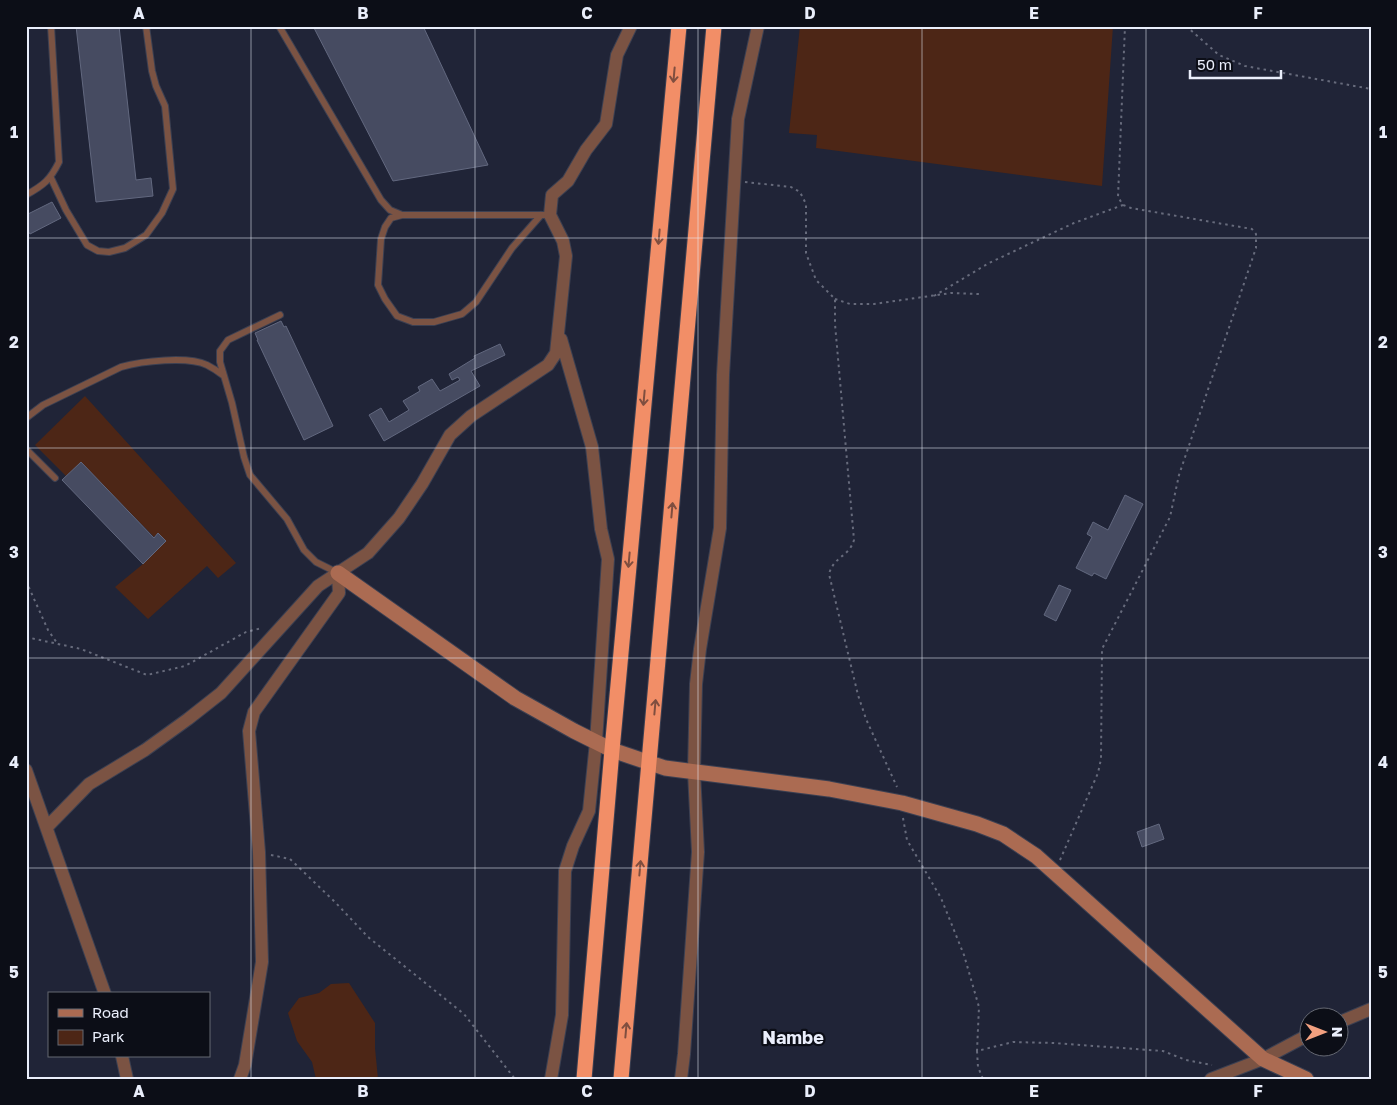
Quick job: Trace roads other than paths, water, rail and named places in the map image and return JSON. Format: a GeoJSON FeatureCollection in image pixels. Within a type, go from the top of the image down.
{"type":"FeatureCollection","features":[{"type":"Feature","properties":{"kind":"highway"},"geometry":{"type":"LineString","coordinates":[[584,1079],[678,26]]}},
{"type":"Feature","properties":{"kind":"highway"},"geometry":{"type":"LineString","coordinates":[[621,1079],[714,26]]}},
{"type":"Feature","properties":{"kind":"street"},"geometry":{"type":"LineString","coordinates":[[47,828],[89,784],[145,750],[221,692],[318,586],[368,553],[399,518],[422,484],[450,435],[471,416],[548,365],[556,353],[566,256],[563,241],[546,215],[552,195],[568,180],[586,150],[606,124],[617,54],[631,26]]}},
{"type":"Feature","properties":{"kind":"street"},"geometry":{"type":"LineString","coordinates":[[680,1079],[684,1054],[698,852],[694,772],[696,684],[720,528],[723,374],[738,119],[758,26]]}},
{"type":"Feature","properties":{"kind":"street"},"geometry":{"type":"LineString","coordinates":[[551,1079],[562,1015],[565,871],[573,846],[590,811],[608,559],[601,529],[592,447],[558,332]]}},
{"type":"Feature","properties":{"kind":"street"},"geometry":{"type":"LineString","coordinates":[[338,573],[515,698],[612,750],[666,768],[828,789],[902,803],[977,824],[1003,834],[1036,856],[1263,1059],[1306,1079]]}},
{"type":"Feature","properties":{"kind":"street"},"geometry":{"type":"LineString","coordinates":[[240,1079],[245,1065],[262,962],[259,852],[249,731],[254,712],[339,593],[338,573]]}},
{"type":"Feature","properties":{"kind":"street"},"geometry":{"type":"LineString","coordinates":[[26,770],[105,992]]}},
{"type":"Feature","properties":{"kind":"street"},"geometry":{"type":"LineString","coordinates":[[1350,1018],[1371,1009]]}},
{"type":"Feature","properties":{"kind":"street"},"geometry":{"type":"LineString","coordinates":[[1211,1079],[1263,1059],[1300,1039]]}},
{"type":"Feature","properties":{"kind":"street"},"geometry":{"type":"LineString","coordinates":[[122,1058],[127,1079]]}},
{"type":"Feature","properties":{"kind":"lane"},"geometry":{"type":"LineString","coordinates":[[26,195],[42,186],[51,178],[59,162],[51,26]]}},
{"type":"Feature","properties":{"kind":"lane"},"geometry":{"type":"LineString","coordinates":[[51,178],[66,210],[87,245],[98,251],[109,252],[125,248],[146,235],[162,213],[173,189],[165,106],[152,71],[146,26]]}},
{"type":"Feature","properties":{"kind":"lane"},"geometry":{"type":"LineString","coordinates":[[279,26],[380,200],[390,210],[402,215]]}},
{"type":"Feature","properties":{"kind":"lane"},"geometry":{"type":"LineString","coordinates":[[402,215],[546,215],[512,248],[476,302],[462,314],[434,322],[413,322],[397,316],[378,285],[381,240],[385,227],[391,218],[402,215]]}},
{"type":"Feature","properties":{"kind":"lane"},"geometry":{"type":"LineString","coordinates":[[280,315],[228,340],[220,351],[220,362],[250,475],[287,519],[304,550],[316,562],[338,573]]}},
{"type":"Feature","properties":{"kind":"lane"},"geometry":{"type":"LineString","coordinates":[[26,418],[43,405],[121,367],[135,363],[190,360],[207,365],[224,376]]}},
{"type":"Feature","properties":{"kind":"lane"},"geometry":{"type":"LineString","coordinates":[[26,449],[55,478]]}},
{"type":"Feature","properties":{"kind":"district","name":"Nambe"},"geometry":{"type":"Point","coordinates":[793,1038]}}]}
